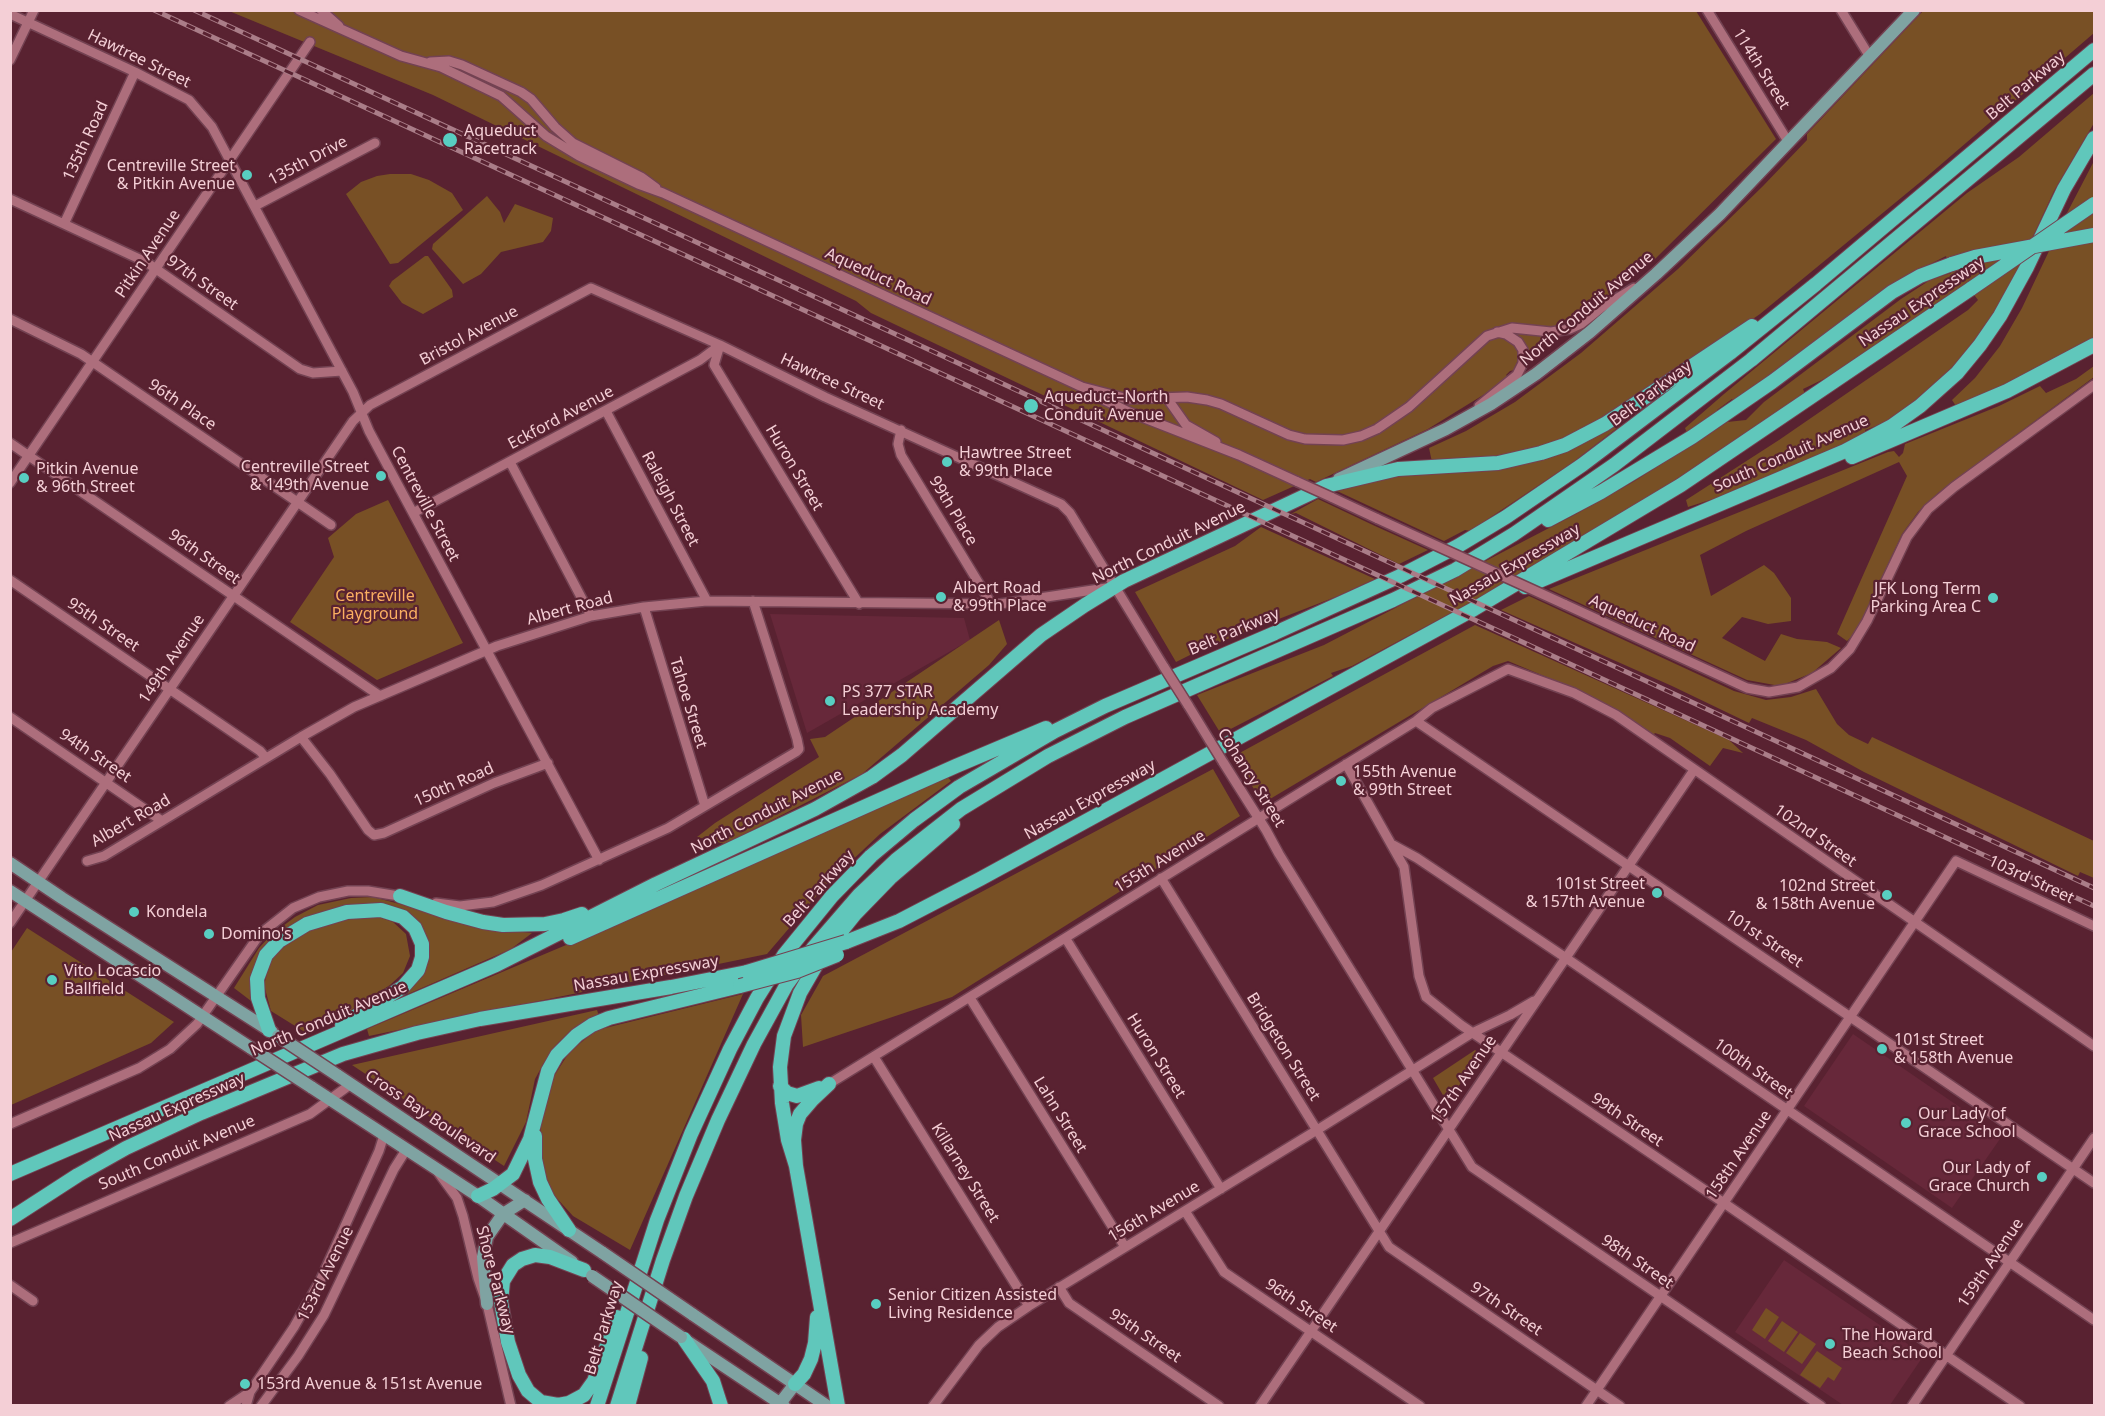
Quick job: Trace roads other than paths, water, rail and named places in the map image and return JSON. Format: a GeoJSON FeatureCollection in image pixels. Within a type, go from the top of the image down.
{"type":"FeatureCollection","features":[{"type":"Feature","properties":{"kind":"highway"},"geometry":{"type":"LineString","coordinates":[[2029,106],[2094,39]]}},
{"type":"Feature","properties":{"kind":"highway","name":"Belt Parkway"},"geometry":{"type":"LineString","coordinates":[[597,1406],[645,1255],[684,1151],[730,1049],[771,975],[808,924],[871,856],[936,803],[1022,749],[1105,706],[1351,599],[1474,537],[1597,454],[1701,376],[1816,284],[2094,50]]}},
{"type":"Feature","properties":{"kind":"highway","name":"Belt Parkway"},"geometry":{"type":"LineString","coordinates":[[617,1406],[658,1275],[686,1196],[718,1120],[770,1014],[801,964],[837,919],[889,865],[934,828],[989,790],[1040,760],[1109,725],[1377,608],[1455,570],[1500,543],[1614,465],[1724,382],[1840,288],[2094,74]]}},
{"type":"Feature","properties":{"kind":"highway","name":"South Conduit Avenue"},"geometry":{"type":"LineString","coordinates":[[1474,609],[1838,454],[1877,435],[1920,406],[1957,373],[2000,316],[2064,189],[2094,138]]}},
{"type":"Feature","properties":{"kind":"highway","name":"Nassau Expressway"},"geometry":{"type":"LineString","coordinates":[[10,1219],[78,1175],[134,1144],[201,1113],[344,1054],[480,1018],[679,986],[747,972],[846,942],[899,921],[990,874],[1474,609],[1681,485],[2094,204]]}},
{"type":"Feature","properties":{"kind":"highway"},"geometry":{"type":"LineString","coordinates":[[1500,543],[1574,507],[1668,452],[1757,393],[1892,292],[1920,276],[1975,258],[2094,235]]}},
{"type":"Feature","properties":{"kind":"highway"},"geometry":{"type":"LineString","coordinates":[[1328,492],[1398,469],[1498,463],[1565,445],[1605,424],[1816,284]]}},
{"type":"Feature","properties":{"kind":"highway"},"geometry":{"type":"LineString","coordinates":[[1754,489],[1815,473],[1931,424],[2024,382],[2094,345]]}},
{"type":"Feature","properties":{"kind":"highway","name":"North Conduit Avenue"},"geometry":{"type":"LineString","coordinates":[[10,1174],[496,965],[656,884],[815,809],[872,777],[917,744],[1041,635],[1114,586],[1328,492]]}},
{"type":"Feature","properties":{"kind":"highway"},"geometry":{"type":"LineString","coordinates":[[496,965],[558,943],[1013,741],[1105,706]]}},
{"type":"Feature","properties":{"kind":"highway"},"geometry":{"type":"LineString","coordinates":[[838,1406],[780,1086],[781,1057],[787,1025],[802,987],[822,955],[855,914],[884,884],[989,790]]}},
{"type":"Feature","properties":{"kind":"highway"},"geometry":{"type":"LineString","coordinates":[[400,896],[483,922],[524,926],[564,920],[656,884]]}},
{"type":"Feature","properties":{"kind":"highway"},"geometry":{"type":"LineString","coordinates":[[274,1033],[258,998],[257,979],[266,955],[279,941],[308,924],[347,912],[381,910],[403,917],[415,928],[422,944],[420,963],[414,976],[403,987],[309,1046]]}},
{"type":"Feature","properties":{"kind":"highway"},"geometry":{"type":"LineString","coordinates":[[478,1196],[501,1184],[513,1174],[527,1148],[543,1086],[553,1063],[563,1048],[584,1029],[609,1018],[797,970],[837,955],[899,921]]}},
{"type":"Feature","properties":{"kind":"highway"},"geometry":{"type":"LineString","coordinates":[[780,1086],[787,1093],[797,1096],[829,1084]]}},
{"type":"Feature","properties":{"kind":"highway"},"geometry":{"type":"LineString","coordinates":[[796,1166],[794,1135],[798,1119],[807,1105],[829,1084]]}},
{"type":"Feature","properties":{"kind":"highway"},"geometry":{"type":"LineString","coordinates":[[536,1117],[535,1159],[538,1175],[543,1190],[569,1230]]}},
{"type":"Feature","properties":{"kind":"highway"},"geometry":{"type":"LineString","coordinates":[[588,1273],[550,1257],[535,1255],[513,1265],[503,1281],[502,1312],[517,1369],[528,1391],[536,1399],[547,1404],[569,1403],[584,1395],[591,1386],[610,1333],[645,1255]]}},
{"type":"Feature","properties":{"kind":"highway"},"geometry":{"type":"LineString","coordinates":[[628,1406],[658,1275]]}},
{"type":"Feature","properties":{"kind":"highway"},"geometry":{"type":"LineString","coordinates":[[795,1384],[808,1366],[815,1342],[817,1325],[815,1278]]}},
{"type":"Feature","properties":{"kind":"highway"},"geometry":{"type":"LineString","coordinates":[[683,1338],[713,1381],[721,1406]]}},
{"type":"Feature","properties":{"kind":"main road","name":"North Conduit Avenue"},"geometry":{"type":"LineString","coordinates":[[1328,492],[1461,422],[1506,395],[1549,364],[1656,274],[1714,220],[1914,10]]}},
{"type":"Feature","properties":{"kind":"main road","name":"Cross Bay Boulevard"},"geometry":{"type":"LineString","coordinates":[[10,863],[351,1084],[826,1406]]}},
{"type":"Feature","properties":{"kind":"main road"},"geometry":{"type":"LineString","coordinates":[[16,896],[478,1196],[781,1405],[795,1384]]}},
{"type":"Feature","properties":{"kind":"main road"},"geometry":{"type":"LineString","coordinates":[[487,1304],[483,1265],[484,1249],[490,1232],[503,1214],[525,1200]]}},
{"type":"Feature","properties":{"kind":"street"},"geometry":{"type":"LineString","coordinates":[[10,60],[34,10]]}},
{"type":"Feature","properties":{"kind":"street","name":"Aqueduct Road"},"geometry":{"type":"LineString","coordinates":[[299,10],[401,57],[441,67],[501,96],[515,106],[546,136],[568,150],[638,184],[663,193],[1082,387],[1109,404],[1239,455],[1298,482],[1328,492],[1378,519],[1748,688],[1769,692],[1798,687],[1831,668],[1850,649],[1868,621],[1907,537],[1928,509],[1954,487],[2094,385]]}},
{"type":"Feature","properties":{"kind":"street","name":"Aqueduct Road"},"geometry":{"type":"LineString","coordinates":[[321,10],[343,30]]}},
{"type":"Feature","properties":{"kind":"street","name":"114th Street"},"geometry":{"type":"LineString","coordinates":[[1707,10],[1789,143]]}},
{"type":"Feature","properties":{"kind":"street"},"geometry":{"type":"LineString","coordinates":[[1841,10],[1870,57]]}},
{"type":"Feature","properties":{"kind":"street","name":"Hawtree Street"},"geometry":{"type":"LineString","coordinates":[[10,14],[189,99],[212,127],[229,159]]}},
{"type":"Feature","properties":{"kind":"street","name":"Pitkin Avenue"},"geometry":{"type":"LineString","coordinates":[[10,483],[310,42]]}},
{"type":"Feature","properties":{"kind":"street","name":"Aqueduct Road"},"geometry":{"type":"LineString","coordinates":[[424,62],[456,63],[521,92],[531,99],[555,127],[573,143],[641,177],[663,193]]}},
{"type":"Feature","properties":{"kind":"street","name":"135th Road"},"geometry":{"type":"LineString","coordinates":[[64,224],[135,72]]}},
{"type":"Feature","properties":{"kind":"street","name":"135th Drive"},"geometry":{"type":"LineString","coordinates":[[255,206],[375,143]]}},
{"type":"Feature","properties":{"kind":"street","name":"Centreville Street"},"geometry":{"type":"LineString","coordinates":[[229,159],[342,370],[369,431],[599,860]]}},
{"type":"Feature","properties":{"kind":"street","name":"97th Street"},"geometry":{"type":"LineString","coordinates":[[10,199],[146,262],[300,369],[313,373],[342,370]]}},
{"type":"Feature","properties":{"kind":"street"},"geometry":{"type":"LineString","coordinates":[[1497,332],[1512,328],[1551,332],[1570,329],[1656,274]]}},
{"type":"Feature","properties":{"kind":"street","name":"Hawtree Street"},"geometry":{"type":"LineString","coordinates":[[591,288],[720,345],[825,397],[1061,504]]}},
{"type":"Feature","properties":{"kind":"street","name":"Bristol Avenue"},"geometry":{"type":"LineString","coordinates":[[362,413],[370,405],[591,288]]}},
{"type":"Feature","properties":{"kind":"street","name":"96th Place"},"geometry":{"type":"LineString","coordinates":[[10,319],[81,354],[331,525]]}},
{"type":"Feature","properties":{"kind":"street"},"geometry":{"type":"LineString","coordinates":[[1461,422],[1517,375],[1522,368],[1524,354],[1520,346],[1511,337],[1497,332]]}},
{"type":"Feature","properties":{"kind":"street","name":"Aqueduct Road"},"geometry":{"type":"LineString","coordinates":[[1082,387],[1128,399],[1187,397],[1215,402],[1282,432],[1305,439],[1334,441],[1352,438],[1377,429],[1402,413],[1483,340],[1497,332]]}},
{"type":"Feature","properties":{"kind":"street","name":"Eckford Avenue"},"geometry":{"type":"LineString","coordinates":[[413,513],[700,360],[720,345]]}},
{"type":"Feature","properties":{"kind":"street","name":"Huron Street"},"geometry":{"type":"LineString","coordinates":[[720,345],[714,365],[859,604]]}},
{"type":"Feature","properties":{"kind":"street"},"geometry":{"type":"LineString","coordinates":[[1167,398],[1190,428],[1239,455]]}},
{"type":"Feature","properties":{"kind":"street","name":"Raleigh Street"},"geometry":{"type":"LineString","coordinates":[[606,411],[706,601]]}},
{"type":"Feature","properties":{"kind":"street","name":"149th Avenue"},"geometry":{"type":"LineString","coordinates":[[38,882],[297,502],[353,421],[362,413]]}},
{"type":"Feature","properties":{"kind":"street","name":"99th Place"},"geometry":{"type":"LineString","coordinates":[[901,430],[898,444],[901,454],[992,605]]}},
{"type":"Feature","properties":{"kind":"street","name":"96th Street"},"geometry":{"type":"LineString","coordinates":[[10,443],[380,696]]}},
{"type":"Feature","properties":{"kind":"street"},"geometry":{"type":"LineString","coordinates":[[510,462],[591,616]]}},
{"type":"Feature","properties":{"kind":"street","name":"Cohancy Street"},"geometry":{"type":"LineString","coordinates":[[1061,504],[1070,513],[1449,1130]]}},
{"type":"Feature","properties":{"kind":"street","name":"95th Street"},"geometry":{"type":"LineString","coordinates":[[10,580],[170,688],[260,751],[266,758]]}},
{"type":"Feature","properties":{"kind":"street","name":"Albert Road"},"geometry":{"type":"LineString","coordinates":[[87,861],[104,856],[301,737],[380,696],[487,650],[591,616],[644,607],[706,601],[992,605],[1030,601],[1114,586]]}},
{"type":"Feature","properties":{"kind":"street","name":"North Conduit Avenue"},"geometry":{"type":"LineString","coordinates":[[10,1124],[152,1061],[186,1036],[217,997],[260,934],[293,908],[310,900],[338,892],[368,891],[447,905],[470,906],[493,902],[528,891],[668,828],[793,755],[799,749],[791,718],[753,601]]}},
{"type":"Feature","properties":{"kind":"street","name":"Tahoe Street"},"geometry":{"type":"LineString","coordinates":[[644,607],[705,806]]}},
{"type":"Feature","properties":{"kind":"street","name":"155th Avenue"},"geometry":{"type":"LineString","coordinates":[[829,1084],[1416,721],[1432,708],[1508,669]]}},
{"type":"Feature","properties":{"kind":"street","name":"102nd Street"},"geometry":{"type":"LineString","coordinates":[[1508,669],[1574,693],[1616,715],[2094,1046]]}},
{"type":"Feature","properties":{"kind":"street","name":"94th Street"},"geometry":{"type":"LineString","coordinates":[[10,717],[162,821]]}},
{"type":"Feature","properties":{"kind":"street","name":"101st Street"},"geometry":{"type":"LineString","coordinates":[[1416,721],[2094,1183]]}},
{"type":"Feature","properties":{"kind":"street","name":"150th Road"},"geometry":{"type":"LineString","coordinates":[[301,737],[330,774],[368,830],[374,835],[384,833],[494,783],[548,763]]}},
{"type":"Feature","properties":{"kind":"street","name":"99th Street"},"geometry":{"type":"LineString","coordinates":[[1346,764],[1404,867],[1419,976],[1426,997],[1453,1020],[2020,1406]]}},
{"type":"Feature","properties":{"kind":"street","name":"157th Avenue"},"geometry":{"type":"LineString","coordinates":[[1260,1406],[1694,770]]}},
{"type":"Feature","properties":{"kind":"street","name":"100th Street"},"geometry":{"type":"LineString","coordinates":[[1393,845],[1417,858],[1566,958],[2094,1320]]}},
{"type":"Feature","properties":{"kind":"street","name":"158th Avenue"},"geometry":{"type":"LineString","coordinates":[[1586,1406],[1956,861]]}},
{"type":"Feature","properties":{"kind":"street","name":"103rd Street"},"geometry":{"type":"LineString","coordinates":[[1956,861],[2094,926]]}},
{"type":"Feature","properties":{"kind":"street","name":"Bridgeton Street"},"geometry":{"type":"LineString","coordinates":[[1161,878],[1380,1231]]}},
{"type":"Feature","properties":{"kind":"street"},"geometry":{"type":"LineString","coordinates":[[10,923],[16,896],[38,882]]}},
{"type":"Feature","properties":{"kind":"street","name":"Huron Street"},"geometry":{"type":"LineString","coordinates":[[1066,939],[1221,1189]]}},
{"type":"Feature","properties":{"kind":"street","name":"Lahn Street"},"geometry":{"type":"LineString","coordinates":[[970,998],[1125,1247]]}},
{"type":"Feature","properties":{"kind":"street"},"geometry":{"type":"LineString","coordinates":[[1412,1070],[1472,1033],[1536,1000]]}},
{"type":"Feature","properties":{"kind":"street","name":"Killarney Street"},"geometry":{"type":"LineString","coordinates":[[874,1057],[1029,1306]]}},
{"type":"Feature","properties":{"kind":"street","name":"156th Avenue"},"geometry":{"type":"LineString","coordinates":[[933,1406],[979,1345],[998,1327],[1059,1287],[1412,1070]]}},
{"type":"Feature","properties":{"kind":"street","name":"South Conduit Avenue"},"geometry":{"type":"LineString","coordinates":[[10,1243],[310,1114],[351,1084]]}},
{"type":"Feature","properties":{"kind":"street","name":"98th Street"},"geometry":{"type":"LineString","coordinates":[[1449,1130],[1472,1167],[1821,1406]]}},
{"type":"Feature","properties":{"kind":"street","name":"153rd Avenue"},"geometry":{"type":"LineString","coordinates":[[246,1406],[250,1392],[309,1303],[375,1160],[384,1135]]}},
{"type":"Feature","properties":{"kind":"street","name":"159th Avenue"},"geometry":{"type":"LineString","coordinates":[[1912,1406],[2094,1138]]}},
{"type":"Feature","properties":{"kind":"street","name":"153rd Avenue"},"geometry":{"type":"LineString","coordinates":[[261,1406],[324,1315],[394,1169],[406,1150]]}},
{"type":"Feature","properties":{"kind":"street","name":"Shore Parkway"},"geometry":{"type":"LineString","coordinates":[[435,1168],[459,1202],[487,1304],[511,1406]]}},
{"type":"Feature","properties":{"kind":"street","name":"96th Street"},"geometry":{"type":"LineString","coordinates":[[1185,1211],[1224,1272],[1420,1406]]}},
{"type":"Feature","properties":{"kind":"street","name":"97th Street"},"geometry":{"type":"LineString","coordinates":[[1380,1231],[1389,1247],[1620,1406]]}},
{"type":"Feature","properties":{"kind":"street"},"geometry":{"type":"LineString","coordinates":[[10,1285],[33,1300]]}},
{"type":"Feature","properties":{"kind":"street","name":"95th Street"},"geometry":{"type":"LineString","coordinates":[[1059,1287],[1070,1303],[1219,1406]]}},
{"type":"Feature","properties":{"kind":"street","name":"153rd Avenue"},"geometry":{"type":"LineString","coordinates":[[229,1406],[250,1392]]}},
{"type":"Feature","properties":{"kind":"railway"},"geometry":{"type":"LineString","coordinates":[[154,10],[2094,906]]}},
{"type":"Feature","properties":{"kind":"railway"},"geometry":{"type":"LineString","coordinates":[[194,10],[2094,888]]}},
{"type":"Feature","properties":{"kind":"place","name":"Aqueduct Racetrack"},"geometry":{"type":"Point","coordinates":[450,140]}},
{"type":"Feature","properties":{"kind":"place","name":"Centreville Street & Pitkin Avenue"},"geometry":{"type":"Point","coordinates":[247,175]}},
{"type":"Feature","properties":{"kind":"place","name":"Aqueduct–North Conduit Avenue"},"geometry":{"type":"Point","coordinates":[1031,406]}},
{"type":"Feature","properties":{"kind":"place","name":"Hawtree Street & 99th Place"},"geometry":{"type":"Point","coordinates":[947,462]}},
{"type":"Feature","properties":{"kind":"place","name":"Centreville Street & 149th Avenue"},"geometry":{"type":"Point","coordinates":[381,476]}},
{"type":"Feature","properties":{"kind":"place","name":"Pitkin Avenue & 96th Street"},"geometry":{"type":"Point","coordinates":[24,478]}},
{"type":"Feature","properties":{"kind":"place","name":"Albert Road & 99th Place"},"geometry":{"type":"Point","coordinates":[941,597]}},
{"type":"Feature","properties":{"kind":"place","name":"JFK Long Term Parking Area C"},"geometry":{"type":"Point","coordinates":[1993,598]}},
{"type":"Feature","properties":{"kind":"place","name":"PS 377 STAR Leadership Academy"},"geometry":{"type":"Point","coordinates":[830,701]}},
{"type":"Feature","properties":{"kind":"place","name":"155th Avenue & 99th Street"},"geometry":{"type":"Point","coordinates":[1341,781]}},
{"type":"Feature","properties":{"kind":"place","name":"101st Street & 157th Avenue"},"geometry":{"type":"Point","coordinates":[1657,893]}},
{"type":"Feature","properties":{"kind":"place","name":"102nd Street & 158th Avenue"},"geometry":{"type":"Point","coordinates":[1887,895]}},
{"type":"Feature","properties":{"kind":"place","name":"Kondela"},"geometry":{"type":"Point","coordinates":[134,912]}},
{"type":"Feature","properties":{"kind":"place","name":"Domino's"},"geometry":{"type":"Point","coordinates":[209,934]}},
{"type":"Feature","properties":{"kind":"place","name":"Vito Locascio Ballfield"},"geometry":{"type":"Point","coordinates":[52,980]}},
{"type":"Feature","properties":{"kind":"place","name":"101st Street & 158th Avenue"},"geometry":{"type":"Point","coordinates":[1882,1049]}},
{"type":"Feature","properties":{"kind":"place","name":"Our Lady of Grace School"},"geometry":{"type":"Point","coordinates":[1906,1123]}},
{"type":"Feature","properties":{"kind":"place","name":"Our Lady of Grace Church"},"geometry":{"type":"Point","coordinates":[2042,1177]}},
{"type":"Feature","properties":{"kind":"place","name":"Senior Citizen Assisted Living Residence"},"geometry":{"type":"Point","coordinates":[876,1304]}},
{"type":"Feature","properties":{"kind":"place","name":"The Howard Beach School"},"geometry":{"type":"Point","coordinates":[1830,1344]}},
{"type":"Feature","properties":{"kind":"place","name":"153rd Avenue & 151st Avenue"},"geometry":{"type":"Point","coordinates":[245,1384]}},
{"type":"Feature","properties":{"kind":"park label","name":"Centreville Playground"},"geometry":{"type":"Point","coordinates":[375,605]}}]}
